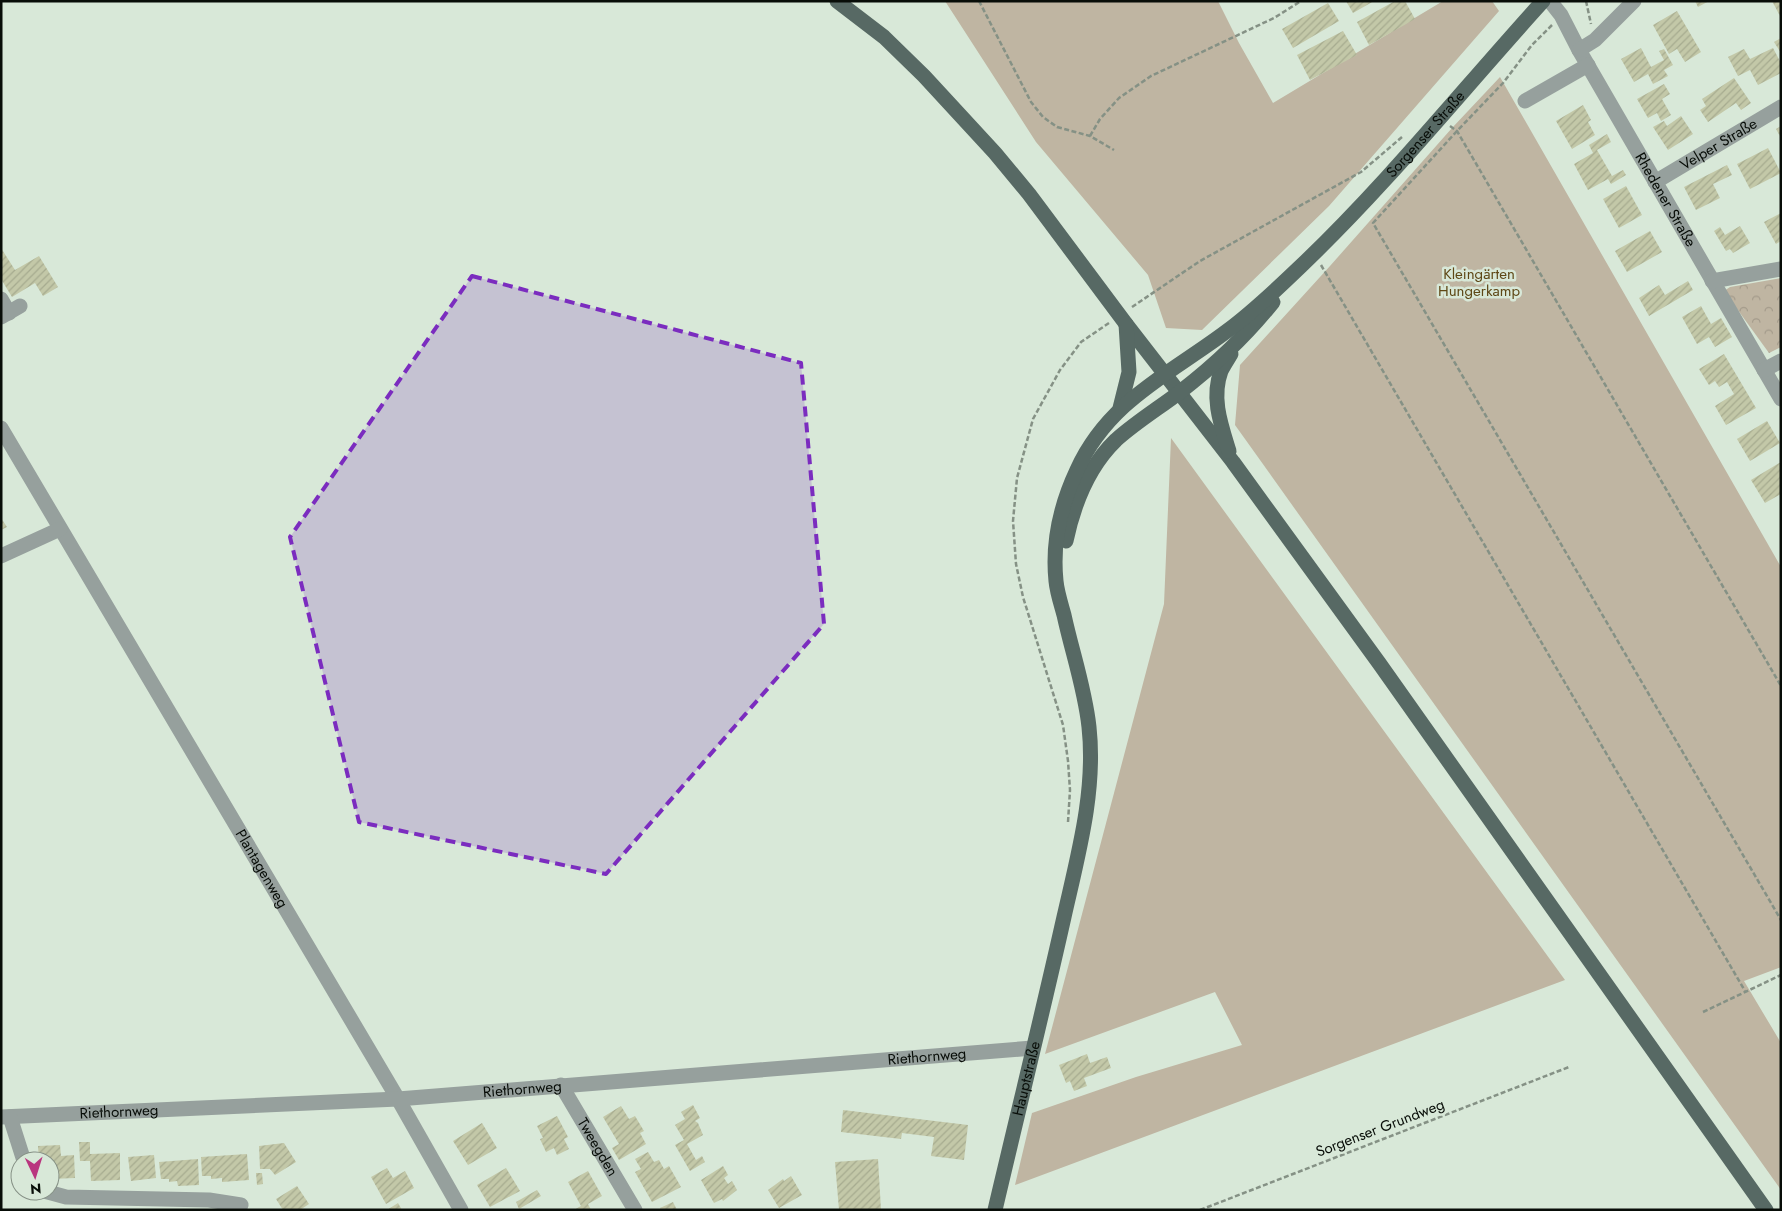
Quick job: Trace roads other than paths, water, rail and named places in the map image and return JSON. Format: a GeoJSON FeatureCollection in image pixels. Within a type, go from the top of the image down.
{"type":"FeatureCollection","features":[{"type":"Feature","properties":{"kind":"main road"},"geometry":{"type":"LineString","coordinates":[[838,1],[884,36],[924,76],[995,153],[1029,194],[1126,324],[1233,462],[1379,663],[1766,1210]]}},
{"type":"Feature","properties":{"kind":"main road","name":"Sorgenser Straße"},"geometry":{"type":"LineString","coordinates":[[1309,258],[1363,204],[1543,1]]}},
{"type":"Feature","properties":{"kind":"main road"},"geometry":{"type":"LineString","coordinates":[[1233,462],[1219,419],[1216,395],[1221,371],[1238,343],[1309,258]]}},
{"type":"Feature","properties":{"kind":"main road"},"geometry":{"type":"LineString","coordinates":[[1065,622],[1056,575],[1055,551],[1061,509],[1077,467],[1093,441],[1120,408],[1135,395],[1228,330],[1309,258]]}},
{"type":"Feature","properties":{"kind":"main road"},"geometry":{"type":"LineString","coordinates":[[1120,408],[1129,372],[1126,324]]}},
{"type":"Feature","properties":{"kind":"main road"},"geometry":{"type":"LineString","coordinates":[[1065,622],[1062,582],[1064,551],[1072,512],[1089,474],[1116,441],[1180,393],[1238,343]]}},
{"type":"Feature","properties":{"kind":"main road","name":"Hauptstraße"},"geometry":{"type":"LineString","coordinates":[[995,1210],[1084,827],[1090,763],[1089,728],[1081,684],[1065,622]]}},
{"type":"Feature","properties":{"kind":"street","name":"Rhedener Straße"},"geometry":{"type":"LineString","coordinates":[[1550,1],[1561,15],[1579,50],[1781,399]]}},
{"type":"Feature","properties":{"kind":"street"},"geometry":{"type":"LineString","coordinates":[[1579,50],[1595,40],[1634,1]]}},
{"type":"Feature","properties":{"kind":"street"},"geometry":{"type":"LineString","coordinates":[[1525,101],[1588,65]]}},
{"type":"Feature","properties":{"kind":"street","name":"Velper Straße"},"geometry":{"type":"LineString","coordinates":[[1655,182],[1781,107]]}},
{"type":"Feature","properties":{"kind":"street"},"geometry":{"type":"LineString","coordinates":[[1712,281],[1781,269]]}},
{"type":"Feature","properties":{"kind":"street"},"geometry":{"type":"LineString","coordinates":[[1,299],[10,312]]}},
{"type":"Feature","properties":{"kind":"street"},"geometry":{"type":"LineString","coordinates":[[1764,370],[1781,361]]}},
{"type":"Feature","properties":{"kind":"street","name":"Plantagenweg"},"geometry":{"type":"LineString","coordinates":[[1,428],[462,1210]]}},
{"type":"Feature","properties":{"kind":"street"},"geometry":{"type":"LineString","coordinates":[[1,556],[60,529]]}},
{"type":"Feature","properties":{"kind":"street","name":"Riethornweg"},"geometry":{"type":"LineString","coordinates":[[20,1151],[6,1117],[398,1099],[1033,1048]]}},
{"type":"Feature","properties":{"kind":"street","name":"Tweegden"},"geometry":{"type":"LineString","coordinates":[[561,1086],[635,1210]]}},
{"type":"Feature","properties":{"kind":"street"},"geometry":{"type":"LineString","coordinates":[[60,1195],[209,1200],[241,1205]]}},
{"type":"Feature","properties":{"kind":"park label","name":"Kleingärten Hungerkamp"},"geometry":{"type":"Point","coordinates":[1479,282]}}]}
